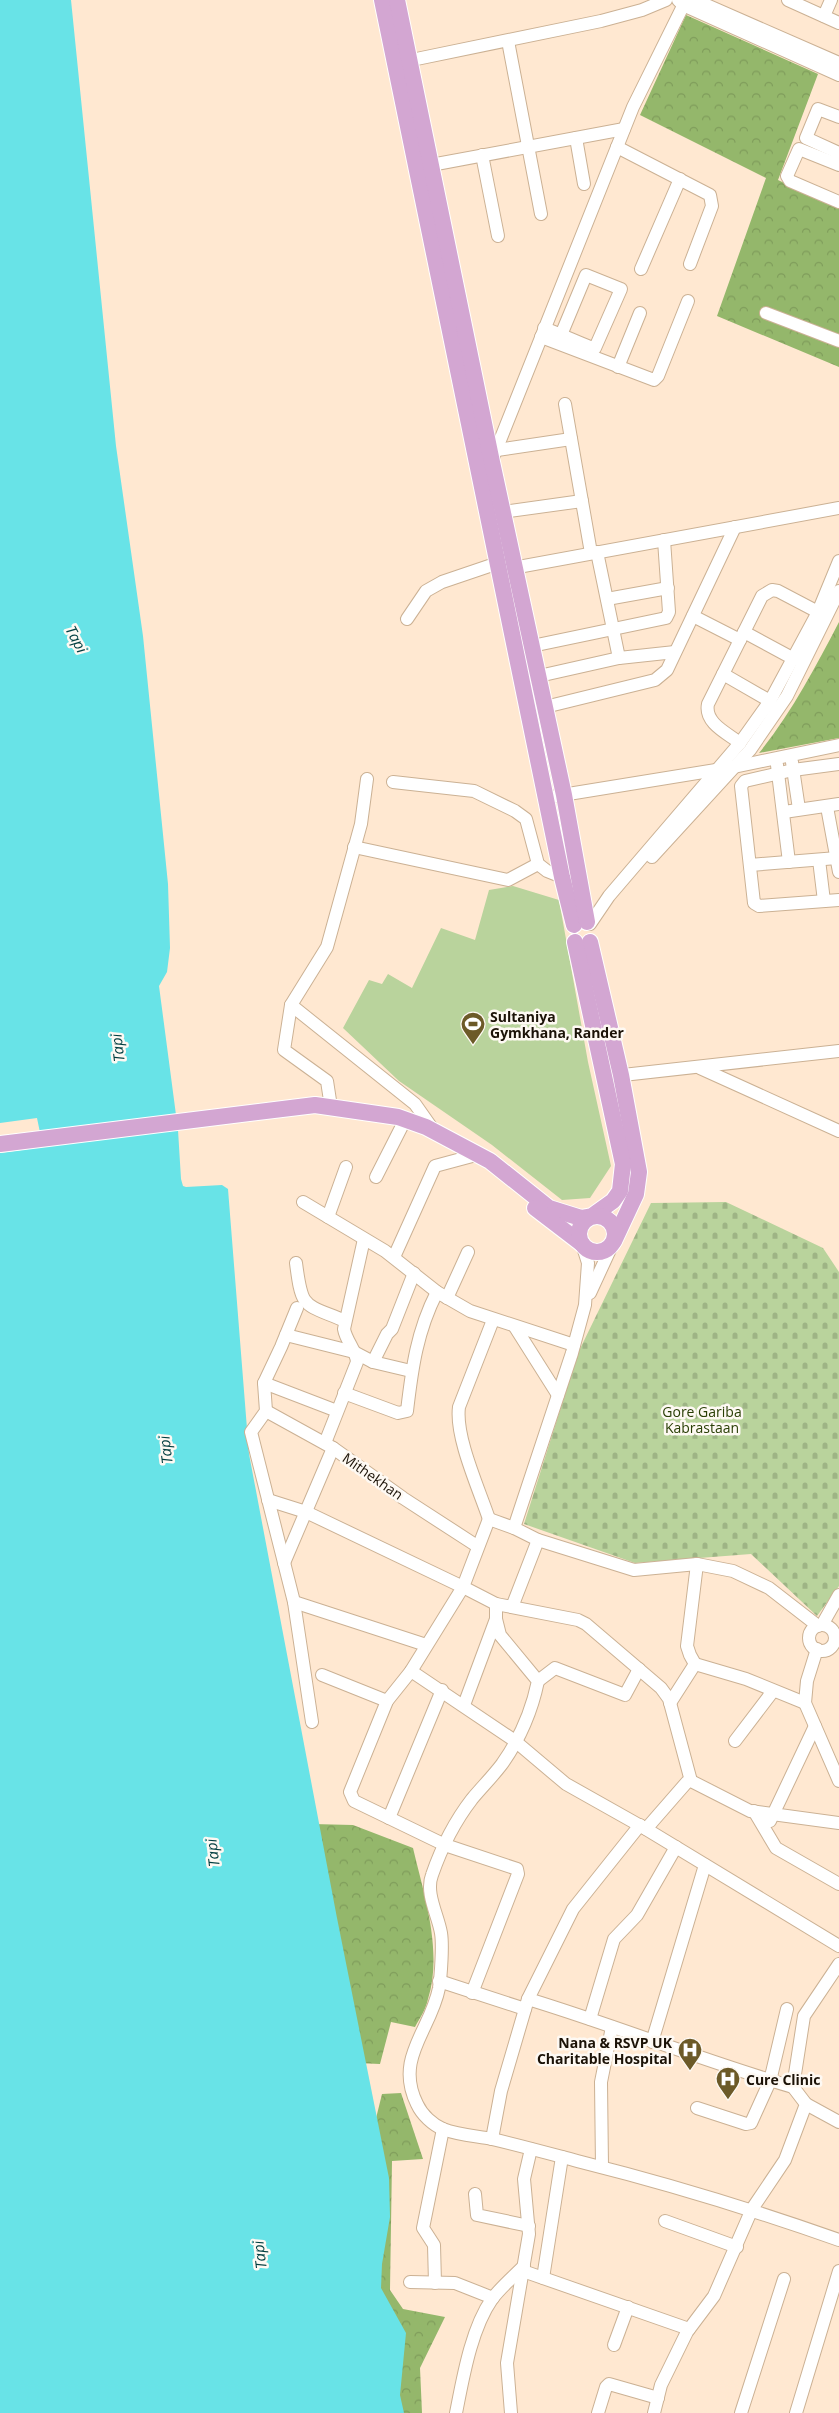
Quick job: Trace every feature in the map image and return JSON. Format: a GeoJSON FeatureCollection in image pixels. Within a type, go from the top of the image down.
{"type":"FeatureCollection","features":[{"type":"Feature","properties":{"kind":"main road"},"geometry":{"type":"LineString","coordinates":[[382,0],[402,62],[431,165],[489,459],[505,567],[546,798],[562,877],[585,930]]}},
{"type":"Feature","properties":{"kind":"main road"},"geometry":{"type":"LineString","coordinates":[[398,0],[402,62],[489,459],[503,512],[505,567],[532,646],[564,795],[585,930],[613,1076],[639,1172],[636,1194],[614,1241],[607,1249],[597,1252],[582,1244],[485,1169],[476,1155]]}},
{"type":"Feature","properties":{"kind":"main road"},"geometry":{"type":"LineString","coordinates":[[582,1244],[580,1228],[582,1223],[613,1201],[620,1191],[623,1176],[613,1076]]}},
{"type":"Feature","properties":{"kind":"main road"},"geometry":{"type":"LineString","coordinates":[[0,1144],[315,1105],[405,1120],[435,1132],[490,1161],[549,1208],[571,1216],[603,1217],[613,1224],[615,1229],[614,1241]]}},
{"type":"Feature","properties":{"kind":"street"},"geometry":{"type":"LineString","coordinates":[[402,62],[601,21],[640,5],[666,0]]}},
{"type":"Feature","properties":{"kind":"street"},"geometry":{"type":"LineString","coordinates":[[695,0],[839,63]]}},
{"type":"Feature","properties":{"kind":"street"},"geometry":{"type":"LineString","coordinates":[[788,0],[839,23]]}},
{"type":"Feature","properties":{"kind":"street"},"geometry":{"type":"LineString","coordinates":[[824,16],[831,0]]}},
{"type":"Feature","properties":{"kind":"street"},"geometry":{"type":"LineString","coordinates":[[489,459],[624,129],[682,2],[839,75]]}},
{"type":"Feature","properties":{"kind":"street"},"geometry":{"type":"LineString","coordinates":[[508,40],[541,214]]}},
{"type":"Feature","properties":{"kind":"street"},"geometry":{"type":"LineString","coordinates":[[839,117],[818,109],[806,138],[839,153]]}},
{"type":"Feature","properties":{"kind":"street"},"geometry":{"type":"LineString","coordinates":[[431,165],[624,129]]}},
{"type":"Feature","properties":{"kind":"street"},"geometry":{"type":"LineString","coordinates":[[576,138],[584,184]]}},
{"type":"Feature","properties":{"kind":"street"},"geometry":{"type":"LineString","coordinates":[[617,147],[707,192],[712,199],[712,206],[690,264]]}},
{"type":"Feature","properties":{"kind":"street"},"geometry":{"type":"LineString","coordinates":[[838,199],[790,181],[787,176],[799,149],[839,165]]}},
{"type":"Feature","properties":{"kind":"street"},"geometry":{"type":"LineString","coordinates":[[482,155],[498,236]]}},
{"type":"Feature","properties":{"kind":"street"},"geometry":{"type":"LineString","coordinates":[[641,269],[680,178]]}},
{"type":"Feature","properties":{"kind":"street"},"geometry":{"type":"LineString","coordinates":[[542,333],[562,335],[596,348],[620,293],[619,288],[582,274],[562,335]]}},
{"type":"Feature","properties":{"kind":"street"},"geometry":{"type":"LineString","coordinates":[[542,333],[651,380],[657,378],[688,301]]}},
{"type":"Feature","properties":{"kind":"street"},"geometry":{"type":"LineString","coordinates":[[618,367],[640,313]]}},
{"type":"Feature","properties":{"kind":"street"},"geometry":{"type":"LineString","coordinates":[[766,313],[839,341]]}},
{"type":"Feature","properties":{"kind":"street"},"geometry":{"type":"LineString","coordinates":[[565,404],[582,501],[620,658]]}},
{"type":"Feature","properties":{"kind":"street"},"geometry":{"type":"LineString","coordinates":[[489,459],[571,439]]}},
{"type":"Feature","properties":{"kind":"street"},"geometry":{"type":"LineString","coordinates":[[503,512],[582,501]]}},
{"type":"Feature","properties":{"kind":"street"},"geometry":{"type":"LineString","coordinates":[[407,619],[426,591],[442,582],[505,567],[594,553],[839,508]]}},
{"type":"Feature","properties":{"kind":"street"},"geometry":{"type":"LineString","coordinates":[[545,707],[655,680],[667,670],[735,527]]}},
{"type":"Feature","properties":{"kind":"street"},"geometry":{"type":"LineString","coordinates":[[532,646],[666,618],[669,612],[664,540]]}},
{"type":"Feature","properties":{"kind":"street"},"geometry":{"type":"LineString","coordinates":[[585,930],[609,896],[740,742],[770,701],[818,612],[839,561]]}},
{"type":"Feature","properties":{"kind":"street"},"geometry":{"type":"LineString","coordinates":[[607,599],[668,588]]}},
{"type":"Feature","properties":{"kind":"street"},"geometry":{"type":"LineString","coordinates":[[740,742],[712,722],[707,711],[723,674],[762,596],[772,590],[818,612]]}},
{"type":"Feature","properties":{"kind":"street"},"geometry":{"type":"LineString","coordinates":[[585,930],[750,750],[788,696],[839,591]]}},
{"type":"Feature","properties":{"kind":"street"},"geometry":{"type":"LineString","coordinates":[[693,616],[794,659]]}},
{"type":"Feature","properties":{"kind":"street"},"geometry":{"type":"LineString","coordinates":[[539,676],[620,658],[675,652]]}},
{"type":"Feature","properties":{"kind":"street"},"geometry":{"type":"LineString","coordinates":[[723,674],[770,701]]}},
{"type":"Feature","properties":{"kind":"street"},"geometry":{"type":"LineString","coordinates":[[546,798],[734,767],[839,745]]}},
{"type":"Feature","properties":{"kind":"street"},"geometry":{"type":"LineString","coordinates":[[791,755],[799,809]]}},
{"type":"Feature","properties":{"kind":"street"},"geometry":{"type":"LineString","coordinates":[[775,758],[784,812],[788,862]]}},
{"type":"Feature","properties":{"kind":"street"},"geometry":{"type":"LineString","coordinates":[[839,764],[778,773],[742,784],[752,900],[756,905],[839,900]]}},
{"type":"Feature","properties":{"kind":"street"},"geometry":{"type":"LineString","coordinates":[[331,1108],[327,1081],[284,1050],[291,1005],[328,948],[361,824],[367,779]]}},
{"type":"Feature","properties":{"kind":"street"},"geometry":{"type":"LineString","coordinates":[[393,782],[474,791],[515,811],[526,819],[538,864],[547,871],[562,877]]}},
{"type":"Feature","properties":{"kind":"street"},"geometry":{"type":"LineString","coordinates":[[784,812],[833,805],[839,872]]}},
{"type":"Feature","properties":{"kind":"street"},"geometry":{"type":"LineString","coordinates":[[354,847],[508,880],[538,864]]}},
{"type":"Feature","properties":{"kind":"street"},"geometry":{"type":"LineString","coordinates":[[750,865],[837,858]]}},
{"type":"Feature","properties":{"kind":"street"},"geometry":{"type":"LineString","coordinates":[[819,860],[824,901]]}},
{"type":"Feature","properties":{"kind":"street"},"geometry":{"type":"LineString","coordinates":[[291,1005],[415,1104],[435,1132]]}},
{"type":"Feature","properties":{"kind":"street"},"geometry":{"type":"LineString","coordinates":[[613,1076],[839,1051]]}},
{"type":"Feature","properties":{"kind":"street"},"geometry":{"type":"LineString","coordinates":[[698,1067],[839,1130]]}},
{"type":"Feature","properties":{"kind":"street"},"geometry":{"type":"LineString","coordinates":[[376,1177],[405,1120]]}},
{"type":"Feature","properties":{"kind":"street"},"geometry":{"type":"LineString","coordinates":[[394,1258],[435,1166],[476,1155]]}},
{"type":"Feature","properties":{"kind":"street"},"geometry":{"type":"LineString","coordinates":[[328,1217],[346,1167]]}},
{"type":"Feature","properties":{"kind":"street"},"geometry":{"type":"LineString","coordinates":[[303,1202],[394,1258],[442,1295],[470,1311],[574,1345]]}},
{"type":"Feature","properties":{"kind":"street"},"geometry":{"type":"LineString","coordinates":[[284,1563],[306,1512],[329,1446],[337,1411],[357,1362],[345,1336],[345,1321],[364,1239]]}},
{"type":"Feature","properties":{"kind":"street"},"geometry":{"type":"LineString","coordinates":[[514,1528],[574,1345],[585,1305],[614,1241]]}},
{"type":"Feature","properties":{"kind":"street"},"geometry":{"type":"LineString","coordinates":[[582,1244],[588,1263],[585,1305]]}},
{"type":"Feature","properties":{"kind":"street"},"geometry":{"type":"LineString","coordinates":[[344,1393],[398,1413],[407,1411],[411,1371],[422,1323],[442,1295],[468,1252]]}},
{"type":"Feature","properties":{"kind":"street"},"geometry":{"type":"LineString","coordinates":[[296,1263],[300,1294],[303,1301],[314,1308],[345,1321]]}},
{"type":"Feature","properties":{"kind":"street"},"geometry":{"type":"LineString","coordinates":[[373,1362],[387,1334],[392,1329],[414,1273]]}},
{"type":"Feature","properties":{"kind":"street"},"geometry":{"type":"LineString","coordinates":[[296,1308],[264,1383],[266,1411],[251,1432],[294,1602],[312,1722]]}},
{"type":"Feature","properties":{"kind":"street"},"geometry":{"type":"LineString","coordinates":[[472,1993],[518,1872],[515,1868],[445,1845],[354,1801],[350,1792],[387,1701],[411,1671],[463,1587],[477,1546],[489,1519],[460,1433],[458,1416],[459,1407],[493,1320]]}},
{"type":"Feature","properties":{"kind":"street"},"geometry":{"type":"LineString","coordinates":[[515,1327],[558,1395]]}},
{"type":"Feature","properties":{"kind":"street"},"geometry":{"type":"LineString","coordinates":[[286,1334],[354,1352],[373,1362],[411,1371]]}},
{"type":"Feature","properties":{"kind":"street"},"geometry":{"type":"LineString","coordinates":[[264,1383],[337,1411]]}},
{"type":"Feature","properties":{"kind":"street","name":"Mithekhan"},"geometry":{"type":"LineString","coordinates":[[266,1411],[329,1446],[403,1498],[477,1546]]}},
{"type":"Feature","properties":{"kind":"street"},"geometry":{"type":"LineString","coordinates":[[268,1500],[306,1512],[496,1604],[578,1620],[593,1629],[666,1693],[691,1781],[743,1809],[839,1822]]}},
{"type":"Feature","properties":{"kind":"street"},"geometry":{"type":"LineString","coordinates":[[489,1519],[514,1528],[538,1540],[634,1570],[697,1564],[733,1571],[757,1582],[784,1599],[820,1626],[832,1631],[837,1644],[829,1649],[817,1650],[811,1644],[810,1635],[820,1626],[839,1595]]}},
{"type":"Feature","properties":{"kind":"street"},"geometry":{"type":"LineString","coordinates":[[512,1607],[538,1540]]}},
{"type":"Feature","properties":{"kind":"street"},"geometry":{"type":"LineString","coordinates":[[697,1564],[687,1646],[696,1664],[746,1679],[805,1703]]}},
{"type":"Feature","properties":{"kind":"street"},"geometry":{"type":"LineString","coordinates":[[294,1602],[426,1645]]}},
{"type":"Feature","properties":{"kind":"street"},"geometry":{"type":"LineString","coordinates":[[496,1604],[496,1619],[500,1635],[538,1680]]}},
{"type":"Feature","properties":{"kind":"street"},"geometry":{"type":"LineString","coordinates":[[464,1705],[496,1619]]}},
{"type":"Feature","properties":{"kind":"street"},"geometry":{"type":"LineString","coordinates":[[817,1650],[804,1691],[805,1703],[839,1781]]}},
{"type":"Feature","properties":{"kind":"street"},"geometry":{"type":"LineString","coordinates":[[670,1702],[696,1664]]}},
{"type":"Feature","properties":{"kind":"street"},"geometry":{"type":"LineString","coordinates":[[639,1669],[625,1695],[555,1668],[538,1680],[534,1700],[515,1741],[502,1764],[461,1815],[445,1845],[430,1879],[431,1896],[442,1934],[439,1988],[429,2016],[415,2044],[409,2068],[412,2090],[417,2106],[426,2117],[443,2129],[492,2139],[602,2167],[752,2209],[839,2240]]}},
{"type":"Feature","properties":{"kind":"street"},"geometry":{"type":"LineString","coordinates":[[411,1671],[442,1690],[515,1741],[566,1784],[643,1827],[839,1946]]}},
{"type":"Feature","properties":{"kind":"street"},"geometry":{"type":"LineString","coordinates":[[322,1675],[387,1701]]}},
{"type":"Feature","properties":{"kind":"street"},"geometry":{"type":"LineString","coordinates":[[389,1818],[442,1690]]}},
{"type":"Feature","properties":{"kind":"street"},"geometry":{"type":"LineString","coordinates":[[735,1741],[773,1691]]}},
{"type":"Feature","properties":{"kind":"street"},"geometry":{"type":"LineString","coordinates":[[764,1828],[773,1814],[815,1726]]}},
{"type":"Feature","properties":{"kind":"street"},"geometry":{"type":"LineString","coordinates":[[492,2139],[502,2091],[526,2004],[573,1909],[643,1827],[687,1782],[691,1781]]}},
{"type":"Feature","properties":{"kind":"street"},"geometry":{"type":"LineString","coordinates":[[754,1812],[776,1848],[839,1884]]}},
{"type":"Feature","properties":{"kind":"street"},"geometry":{"type":"LineString","coordinates":[[590,2019],[614,1939],[637,1915],[676,1847]]}},
{"type":"Feature","properties":{"kind":"street"},"geometry":{"type":"LineString","coordinates":[[652,2042],[705,1865]]}},
{"type":"Feature","properties":{"kind":"street"},"geometry":{"type":"LineString","coordinates":[[793,2087],[804,2016],[839,1964]]}},
{"type":"Feature","properties":{"kind":"street"},"geometry":{"type":"LineString","coordinates":[[439,1981],[472,1993],[590,2019],[652,2042],[793,2087],[806,2104],[839,2122]]}},
{"type":"Feature","properties":{"kind":"street"},"geometry":{"type":"LineString","coordinates":[[697,2108],[749,2125],[753,2121],[770,2081],[787,2009]]}},
{"type":"Feature","properties":{"kind":"street"},"geometry":{"type":"LineString","coordinates":[[602,2167],[601,2082],[612,2027]]}},
{"type":"Feature","properties":{"kind":"street"},"geometry":{"type":"LineString","coordinates":[[654,2413],[661,2385],[689,2329],[714,2296],[752,2209],[785,2160],[806,2104]]}},
{"type":"Feature","properties":{"kind":"street"},"geometry":{"type":"LineString","coordinates":[[435,2282],[434,2245],[423,2228],[443,2129]]}},
{"type":"Feature","properties":{"kind":"street"},"geometry":{"type":"LineString","coordinates":[[511,2413],[507,2363],[528,2226],[524,2179],[531,2149]]}},
{"type":"Feature","properties":{"kind":"street"},"geometry":{"type":"LineString","coordinates":[[544,2278],[562,2157]]}},
{"type":"Feature","properties":{"kind":"street"},"geometry":{"type":"LineString","coordinates":[[475,2194],[477,2215],[528,2226]]}},
{"type":"Feature","properties":{"kind":"street"},"geometry":{"type":"LineString","coordinates":[[665,2221],[737,2246]]}},
{"type":"Feature","properties":{"kind":"street"},"geometry":{"type":"LineString","coordinates":[[523,2268],[544,2278],[689,2329]]}},
{"type":"Feature","properties":{"kind":"street"},"geometry":{"type":"LineString","coordinates":[[456,2413],[464,2374],[476,2332],[493,2298],[523,2268]]}},
{"type":"Feature","properties":{"kind":"street"},"geometry":{"type":"LineString","coordinates":[[796,2413],[839,2271]]}},
{"type":"Feature","properties":{"kind":"street"},"geometry":{"type":"LineString","coordinates":[[741,2413],[784,2279]]}},
{"type":"Feature","properties":{"kind":"street"},"geometry":{"type":"LineString","coordinates":[[410,2282],[458,2284],[493,2298]]}},
{"type":"Feature","properties":{"kind":"street"},"geometry":{"type":"LineString","coordinates":[[614,2345],[628,2307]]}},
{"type":"Feature","properties":{"kind":"street"},"geometry":{"type":"LineString","coordinates":[[598,2413],[606,2387],[609,2384],[658,2398]]}},
{"type":"Feature","properties":{"kind":"green space"},"geometry":{"type":"Polygon","coordinates":[[[686,15],[818,74],[778,180],[839,209],[839,367],[717,316],[766,178],[640,115],[686,15]]]}},
{"type":"Feature","properties":{"kind":"green space"},"geometry":{"type":"Polygon","coordinates":[[[839,622],[839,738],[759,753],[792,706],[839,622]]]}},
{"type":"Feature","properties":{"kind":"green space","name":"Sultaniya Gymkhana, Rander"},"geometry":{"type":"Polygon","coordinates":[[[513,886],[559,900],[588,1062],[611,1166],[590,1198],[562,1200],[492,1145],[399,1081],[343,1028],[369,980],[382,984],[388,974],[412,988],[441,928],[475,940],[489,890],[513,886]]]}},
{"type":"Feature","properties":{"kind":"green space","name":"Gore Gariba Kabrastaan"},"geometry":{"type":"Polygon","coordinates":[[[726,1202],[823,1248],[839,1272],[839,1586],[817,1616],[751,1554],[635,1563],[524,1524],[578,1353],[651,1203],[726,1202]]]}},
{"type":"Feature","properties":{"kind":"green space"},"geometry":{"type":"Polygon","coordinates":[[[312,1824],[353,1825],[413,1848],[427,1904],[433,1943],[432,1981],[426,2006],[415,2027],[391,2022],[380,2064],[357,2063],[312,1824]]]}},
{"type":"Feature","properties":{"kind":"green space"},"geometry":{"type":"Polygon","coordinates":[[[401,2093],[423,2159],[392,2161],[390,2290],[403,2309],[445,2317],[420,2368],[422,2413],[401,2413],[358,2282],[364,2167],[382,2094],[401,2093]]]}},
{"type":"Feature","properties":{"kind":"water","name":"Tapi"},"geometry":{"type":"Polygon","coordinates":[[[0,0],[71,0],[116,446],[143,636],[168,884],[170,948],[167,972],[159,986],[178,1130],[181,1179],[183,1186],[186,1187],[222,1185],[228,1189],[249,1454],[337,1918],[389,2178],[390,2217],[382,2264],[381,2288],[406,2333],[400,2395],[404,2413],[0,2413],[0,1153],[43,1147],[37,1118],[0,1123],[0,0]]]}},
{"type":"Feature","properties":{"kind":"place","name":"Sultaniya Gymkhana, Rander"},"geometry":{"type":"Point","coordinates":[473,1045]}},
{"type":"Feature","properties":{"kind":"place","name":"Nana & RSVP UK Charitable Hospital"},"geometry":{"type":"Point","coordinates":[690,2071]}},
{"type":"Feature","properties":{"kind":"place","name":"Cure Clinic"},"geometry":{"type":"Point","coordinates":[728,2100]}}]}
